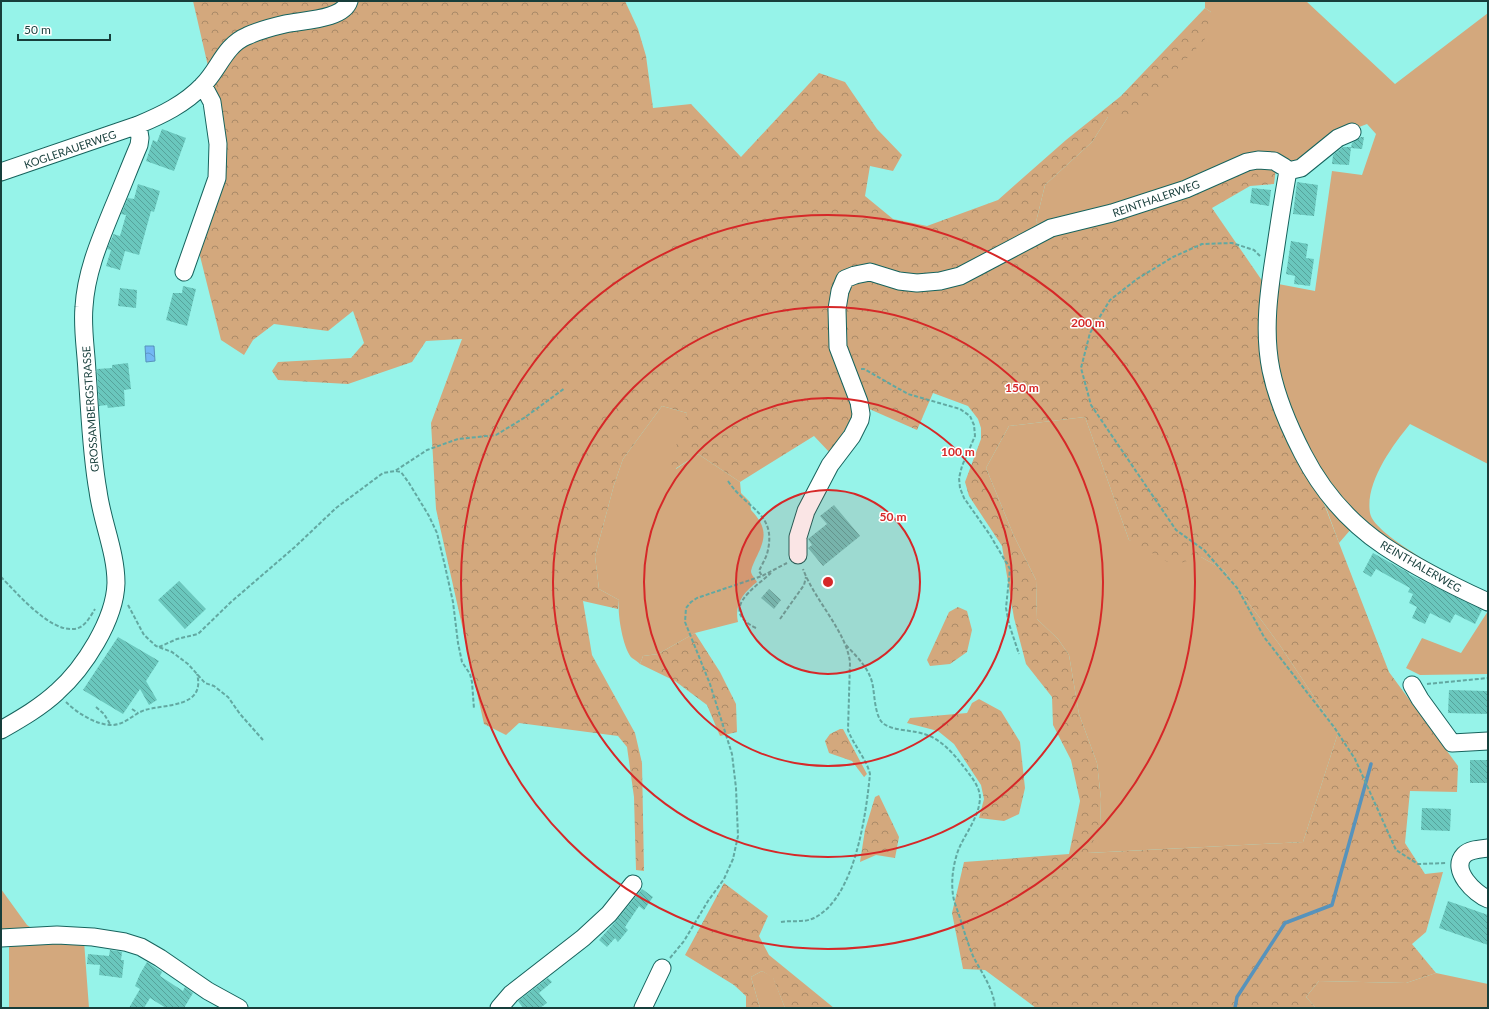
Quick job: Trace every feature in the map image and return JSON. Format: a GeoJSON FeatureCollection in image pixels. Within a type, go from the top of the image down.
{"type":"FeatureCollection","features":[{"type":"Feature","properties":{"kind":"street"},"geometry":{"type":"LineString","coordinates":[[138,125],[169,111],[193,94],[211,76],[229,49],[243,38],[267,28],[331,16],[345,8],[349,1]]}},
{"type":"Feature","properties":{"kind":"street"},"geometry":{"type":"LineString","coordinates":[[184,272],[217,178],[218,144],[212,102],[203,85]]}},
{"type":"Feature","properties":{"kind":"street","name":"KOGLERAUERWEG"},"geometry":{"type":"LineString","coordinates":[[1,172],[138,125]]}},
{"type":"Feature","properties":{"kind":"street","name":"GROSSAMBERGSTRASSE"},"geometry":{"type":"LineString","coordinates":[[1,730],[39,707],[57,693],[78,668],[103,630],[109,616],[115,594],[113,554],[102,511],[95,471],[83,309],[88,274],[139,145],[140,138],[138,125]]}},
{"type":"Feature","properties":{"kind":"street"},"geometry":{"type":"LineString","coordinates":[[1288,171],[1301,168],[1338,138],[1352,132]]}},
{"type":"Feature","properties":{"kind":"street","name":"REINTHALERWEG"},"geometry":{"type":"LineString","coordinates":[[798,555],[798,537],[806,511],[830,465],[852,436],[860,420],[861,414],[859,402],[838,347],[837,309],[840,291],[845,279],[870,272],[899,281],[916,284],[940,281],[960,276],[1051,228],[1112,213],[1186,189],[1247,162],[1258,160],[1274,161],[1288,171],[1272,268],[1267,310],[1268,345],[1270,368],[1277,394],[1287,420],[1312,470],[1345,514],[1384,546],[1436,576],[1488,602]]}},
{"type":"Feature","properties":{"kind":"street"},"geometry":{"type":"LineString","coordinates":[[1412,685],[1420,699],[1452,743],[1488,741]]}},
{"type":"Feature","properties":{"kind":"street"},"geometry":{"type":"LineString","coordinates":[[1488,848],[1474,849],[1464,855],[1460,863],[1461,875],[1482,896],[1488,899]]}},
{"type":"Feature","properties":{"kind":"street"},"geometry":{"type":"LineString","coordinates":[[499,1008],[511,994],[583,938],[609,914],[632,884]]}},
{"type":"Feature","properties":{"kind":"street"},"geometry":{"type":"LineString","coordinates":[[1,938],[57,935],[93,937],[125,942],[141,947],[208,990],[240,1008]]}},
{"type":"Feature","properties":{"kind":"street"},"geometry":{"type":"LineString","coordinates":[[643,1008],[662,968]]}},
{"type":"Feature","properties":{"kind":"path"},"geometry":{"type":"LineString","coordinates":[[1272,268],[1254,250],[1232,243],[1202,244],[1173,257],[1137,280],[1110,300],[1090,333],[1081,368],[1091,405],[1176,530],[1204,550],[1238,589],[1264,637],[1334,727],[1355,759],[1396,850],[1418,864],[1460,863]]}},
{"type":"Feature","properties":{"kind":"path"},"geometry":{"type":"LineString","coordinates":[[846,369],[864,369],[908,394],[960,409],[970,416],[974,425],[975,436],[962,466],[959,478],[960,488],[964,498],[990,535],[1010,569],[1006,608],[1009,624],[1019,654]]}},
{"type":"Feature","properties":{"kind":"path"},"geometry":{"type":"LineString","coordinates":[[394,471],[427,450],[458,439],[496,435],[524,418],[565,388]]}},
{"type":"Feature","properties":{"kind":"path"},"geometry":{"type":"LineString","coordinates":[[160,647],[177,639],[198,634],[231,602],[296,546],[336,508],[383,473],[394,471],[400,472],[409,482],[437,533],[446,566],[461,655],[472,682],[474,709]]}},
{"type":"Feature","properties":{"kind":"path"},"geometry":{"type":"LineString","coordinates":[[728,481],[734,491],[764,518],[768,526],[770,532],[766,556],[759,571],[762,576]]}},
{"type":"Feature","properties":{"kind":"path"},"geometry":{"type":"LineString","coordinates":[[662,968],[684,942],[708,901],[724,879],[733,858],[738,836],[736,782],[732,754],[710,684],[685,622],[686,608],[697,598],[762,576],[798,555],[814,593],[844,642],[869,672],[880,722],[892,728],[918,732],[935,738],[946,746],[956,757],[978,788],[980,797],[978,807],[958,850],[953,867],[953,897],[972,954],[994,998],[995,1008]]}},
{"type":"Feature","properties":{"kind":"path"},"geometry":{"type":"LineString","coordinates":[[756,628],[741,618],[739,612],[740,606],[752,589],[773,570]]}},
{"type":"Feature","properties":{"kind":"path"},"geometry":{"type":"LineString","coordinates":[[780,620],[804,584],[806,576]]}},
{"type":"Feature","properties":{"kind":"path"},"geometry":{"type":"LineString","coordinates":[[1,577],[38,615],[64,629],[74,630],[87,622],[102,599],[115,594],[122,596],[144,635],[156,646],[172,652],[188,664],[205,683],[214,686],[228,698],[263,740]]}},
{"type":"Feature","properties":{"kind":"path"},"geometry":{"type":"LineString","coordinates":[[781,922],[794,920],[803,921],[813,919],[822,914],[834,901],[845,883],[852,868],[858,845],[870,774],[868,765],[851,738],[848,730],[850,662],[844,642]]}},
{"type":"Feature","properties":{"kind":"path"},"geometry":{"type":"LineString","coordinates":[[57,693],[71,707],[86,718],[111,725],[121,724],[138,713],[147,710],[176,706],[185,702],[198,689],[199,681],[196,673]]}},
{"type":"Feature","properties":{"kind":"path"},"geometry":{"type":"LineString","coordinates":[[1412,685],[1488,678]]}},
{"type":"Feature","properties":{"kind":"path"},"geometry":{"type":"LineString","coordinates":[[96,707],[104,714],[111,725]]}},
{"type":"Feature","properties":{"kind":"path"},"geometry":{"type":"LineString","coordinates":[[132,710],[138,713]]}},
{"type":"Feature","properties":{"kind":"green space"},"geometry":{"type":"Polygon","coordinates":[[[193,1],[625,1],[638,29],[646,56],[653,108],[691,104],[741,157],[819,73],[845,82],[877,129],[902,155],[893,171],[870,166],[865,196],[893,219],[927,226],[998,200],[1066,140],[1121,96],[1205,8],[1211,12],[1205,39],[1132,118],[1108,117],[1092,142],[1045,185],[1036,222],[1044,228],[1248,165],[1276,168],[1274,184],[1250,186],[1212,208],[1263,282],[1264,346],[1389,672],[1458,766],[1457,792],[1410,791],[1405,843],[1425,874],[1443,872],[1426,932],[1412,944],[1436,973],[1406,983],[1319,981],[1306,997],[1316,1008],[1036,1008],[985,970],[963,969],[952,913],[964,862],[1069,854],[1080,801],[1071,760],[1053,725],[1052,697],[1026,664],[1014,618],[1002,546],[969,496],[965,482],[981,439],[981,428],[978,419],[968,406],[933,393],[917,430],[867,408],[853,415],[831,454],[814,436],[740,482],[698,454],[675,469],[670,464],[687,413],[662,406],[623,459],[614,485],[595,556],[599,589],[619,600],[618,609],[583,601],[592,655],[635,733],[642,763],[644,871],[636,870],[634,797],[627,747],[618,736],[519,723],[506,735],[484,724],[436,509],[431,423],[462,339],[426,341],[412,362],[348,384],[278,380],[272,371],[278,362],[351,358],[364,343],[353,311],[328,331],[274,324],[253,340],[244,355],[221,340],[197,244],[225,164],[213,88],[193,1]],[[1085,417],[1009,426],[986,468],[1014,536],[1036,580],[1037,619],[1058,639],[1069,655],[1079,714],[1097,763],[1101,799],[1100,826],[1088,853],[1303,842],[1338,733],[1279,644],[1224,570],[1201,557],[1173,565],[1129,540],[1085,417]]]}},
{"type":"Feature","properties":{"kind":"green space"},"geometry":{"type":"Polygon","coordinates":[[[1205,1],[1306,1],[1395,84],[1488,13],[1488,464],[1410,424],[1395,443],[1376,477],[1370,501],[1370,513],[1375,523],[1403,546],[1442,570],[1488,595],[1414,560],[1335,498],[1291,413],[1276,367],[1273,283],[1315,291],[1332,171],[1362,175],[1376,134],[1367,124],[1338,135],[1303,163],[1185,186],[1044,228],[1036,222],[1045,185],[1092,142],[1108,117],[1211,12],[1205,8],[1205,1]]]}},
{"type":"Feature","properties":{"kind":"green space"},"geometry":{"type":"Polygon","coordinates":[[[662,406],[687,413],[676,469],[698,454],[740,482],[741,493],[750,502],[751,510],[760,521],[763,537],[751,571],[757,582],[744,594],[741,599],[737,610],[738,622],[695,633],[658,654],[643,656],[640,664],[632,658],[623,639],[620,622],[619,600],[599,589],[595,556],[614,485],[623,459],[662,406]]]}},
{"type":"Feature","properties":{"kind":"green space"},"geometry":{"type":"Polygon","coordinates":[[[1085,417],[1129,540],[1201,557],[1224,570],[1279,644],[1338,733],[1303,842],[1087,853],[1100,826],[1101,799],[1097,763],[1079,714],[1069,655],[1058,639],[1037,619],[1036,580],[1014,536],[986,468],[1009,426],[1085,417]]]}},
{"type":"Feature","properties":{"kind":"green space"},"geometry":{"type":"Polygon","coordinates":[[[1321,494],[1352,528],[1339,543],[1321,494]]]}},
{"type":"Feature","properties":{"kind":"green space"},"geometry":{"type":"Polygon","coordinates":[[[958,607],[967,611],[972,630],[967,652],[950,664],[930,666],[927,660],[949,612],[958,607]]]}},
{"type":"Feature","properties":{"kind":"green space"},"geometry":{"type":"Polygon","coordinates":[[[1488,611],[1488,674],[1420,675],[1406,668],[1422,638],[1461,653],[1488,611]]]}},
{"type":"Feature","properties":{"kind":"green space"},"geometry":{"type":"Polygon","coordinates":[[[695,633],[720,672],[736,704],[737,732],[720,736],[707,705],[675,681],[640,664],[643,656],[658,654],[695,633]]]}},
{"type":"Feature","properties":{"kind":"green space"},"geometry":{"type":"Polygon","coordinates":[[[979,699],[1001,711],[1020,742],[1025,788],[1019,814],[1004,821],[979,818],[984,799],[981,785],[954,744],[938,731],[907,723],[910,718],[967,713],[972,703],[979,699]]]}},
{"type":"Feature","properties":{"kind":"green space"},"geometry":{"type":"Polygon","coordinates":[[[843,729],[867,774],[864,777],[852,761],[829,753],[825,741],[830,734],[843,729]]]}},
{"type":"Feature","properties":{"kind":"green space"},"geometry":{"type":"Polygon","coordinates":[[[879,795],[899,837],[895,858],[876,855],[860,862],[865,830],[875,797],[879,795]]]}},
{"type":"Feature","properties":{"kind":"green space"},"geometry":{"type":"Polygon","coordinates":[[[724,883],[768,916],[759,936],[769,955],[834,1008],[785,1008],[773,978],[762,971],[751,977],[760,1008],[746,1008],[746,996],[734,985],[685,955],[724,883]]]}},
{"type":"Feature","properties":{"kind":"green space"},"geometry":{"type":"Polygon","coordinates":[[[1,889],[27,925],[33,929],[1,934],[1,889]]]}},
{"type":"Feature","properties":{"kind":"green space"},"geometry":{"type":"Polygon","coordinates":[[[84,941],[89,1008],[9,1008],[9,943],[84,941]]]}},
{"type":"Feature","properties":{"kind":"green space"},"geometry":{"type":"Polygon","coordinates":[[[762,971],[773,977],[785,1008],[760,1008],[751,977],[762,971]]]}},
{"type":"Feature","properties":{"kind":"green space"},"geometry":{"type":"Polygon","coordinates":[[[1436,973],[1488,984],[1488,1008],[1316,1008],[1306,997],[1319,981],[1406,983],[1436,973]]]}},
{"type":"Feature","properties":{"kind":"water"},"geometry":{"type":"Polygon","coordinates":[[[145,346],[154,346],[155,361],[146,362],[145,346]]]}},
{"type":"Feature","properties":{"kind":"building"},"geometry":{"type":"Polygon","coordinates":[[[162,129],[186,138],[174,171],[146,161],[153,140],[157,142],[162,129]]]}},
{"type":"Feature","properties":{"kind":"building"},"geometry":{"type":"Polygon","coordinates":[[[1361,137],[1364,137],[1362,149],[1351,148],[1352,143],[1361,137]]]}},
{"type":"Feature","properties":{"kind":"building"},"geometry":{"type":"Polygon","coordinates":[[[1343,147],[1351,147],[1349,165],[1332,164],[1333,155],[1343,147]]]}},
{"type":"Feature","properties":{"kind":"building"},"geometry":{"type":"Polygon","coordinates":[[[1297,182],[1318,185],[1314,216],[1293,214],[1297,182]]]}},
{"type":"Feature","properties":{"kind":"building"},"geometry":{"type":"Polygon","coordinates":[[[138,184],[160,191],[154,212],[151,211],[139,255],[125,251],[120,270],[106,266],[111,250],[107,249],[113,234],[120,236],[126,215],[121,214],[128,198],[134,199],[138,184]]]}},
{"type":"Feature","properties":{"kind":"building"},"geometry":{"type":"Polygon","coordinates":[[[1252,188],[1271,190],[1269,206],[1250,203],[1252,188]]]}},
{"type":"Feature","properties":{"kind":"building"},"geometry":{"type":"Polygon","coordinates":[[[1291,241],[1308,244],[1306,258],[1314,259],[1310,286],[1294,284],[1295,276],[1286,274],[1291,241]]]}},
{"type":"Feature","properties":{"kind":"building"},"geometry":{"type":"Polygon","coordinates":[[[183,286],[196,289],[187,326],[166,320],[173,293],[182,293],[183,286]]]}},
{"type":"Feature","properties":{"kind":"building"},"geometry":{"type":"Polygon","coordinates":[[[120,288],[137,290],[136,308],[118,306],[120,288]]]}},
{"type":"Feature","properties":{"kind":"building"},"geometry":{"type":"Polygon","coordinates":[[[128,363],[131,389],[124,390],[125,406],[108,408],[107,405],[99,406],[97,369],[112,368],[112,365],[128,363]]]}},
{"type":"Feature","properties":{"kind":"building"},"geometry":{"type":"Polygon","coordinates":[[[834,505],[860,536],[823,566],[808,548],[812,545],[808,539],[827,524],[820,516],[834,505]]]}},
{"type":"Feature","properties":{"kind":"building"},"geometry":{"type":"Polygon","coordinates":[[[1373,553],[1409,574],[1482,610],[1475,624],[1455,614],[1450,623],[1430,613],[1425,624],[1412,618],[1417,607],[1409,603],[1413,594],[1408,592],[1410,588],[1376,569],[1371,577],[1363,572],[1373,553]]]}},
{"type":"Feature","properties":{"kind":"building"},"geometry":{"type":"Polygon","coordinates":[[[179,581],[206,609],[185,629],[158,600],[179,581]]]}},
{"type":"Feature","properties":{"kind":"building"},"geometry":{"type":"Polygon","coordinates":[[[769,589],[781,600],[774,609],[761,598],[769,589]]]}},
{"type":"Feature","properties":{"kind":"building"},"geometry":{"type":"Polygon","coordinates":[[[118,637],[159,661],[146,681],[157,700],[149,705],[140,689],[123,714],[83,690],[118,637]]]}},
{"type":"Feature","properties":{"kind":"building"},"geometry":{"type":"Polygon","coordinates":[[[1449,690],[1488,691],[1488,714],[1448,713],[1449,690]]]}},
{"type":"Feature","properties":{"kind":"building"},"geometry":{"type":"Polygon","coordinates":[[[1470,760],[1488,760],[1488,783],[1470,783],[1470,760]]]}},
{"type":"Feature","properties":{"kind":"building"},"geometry":{"type":"Polygon","coordinates":[[[1422,808],[1451,809],[1450,831],[1421,830],[1422,808]]]}},
{"type":"Feature","properties":{"kind":"building"},"geometry":{"type":"Polygon","coordinates":[[[642,889],[653,897],[644,910],[639,906],[625,927],[628,930],[618,942],[615,938],[607,947],[599,940],[642,889]]]}},
{"type":"Feature","properties":{"kind":"building"},"geometry":{"type":"Polygon","coordinates":[[[1448,901],[1488,915],[1488,945],[1439,928],[1448,901]]]}},
{"type":"Feature","properties":{"kind":"building"},"geometry":{"type":"Polygon","coordinates":[[[110,950],[122,952],[121,960],[124,960],[122,978],[99,975],[100,965],[87,964],[88,954],[109,956],[110,950]]]}},
{"type":"Feature","properties":{"kind":"building"},"geometry":{"type":"Polygon","coordinates":[[[147,962],[162,972],[160,976],[183,991],[185,987],[193,993],[184,1008],[166,1008],[150,998],[144,1008],[129,1008],[140,989],[135,986],[147,962]]]}},
{"type":"Feature","properties":{"kind":"building"},"geometry":{"type":"Polygon","coordinates":[[[548,978],[552,982],[539,993],[547,1003],[540,1008],[523,1008],[518,1001],[548,978]]]}},
{"type":"Feature","properties":{"kind":"waterway"},"geometry":{"type":"LineString","coordinates":[[1235,1008],[1237,997],[1285,923],[1332,905],[1371,764]]}}]}
